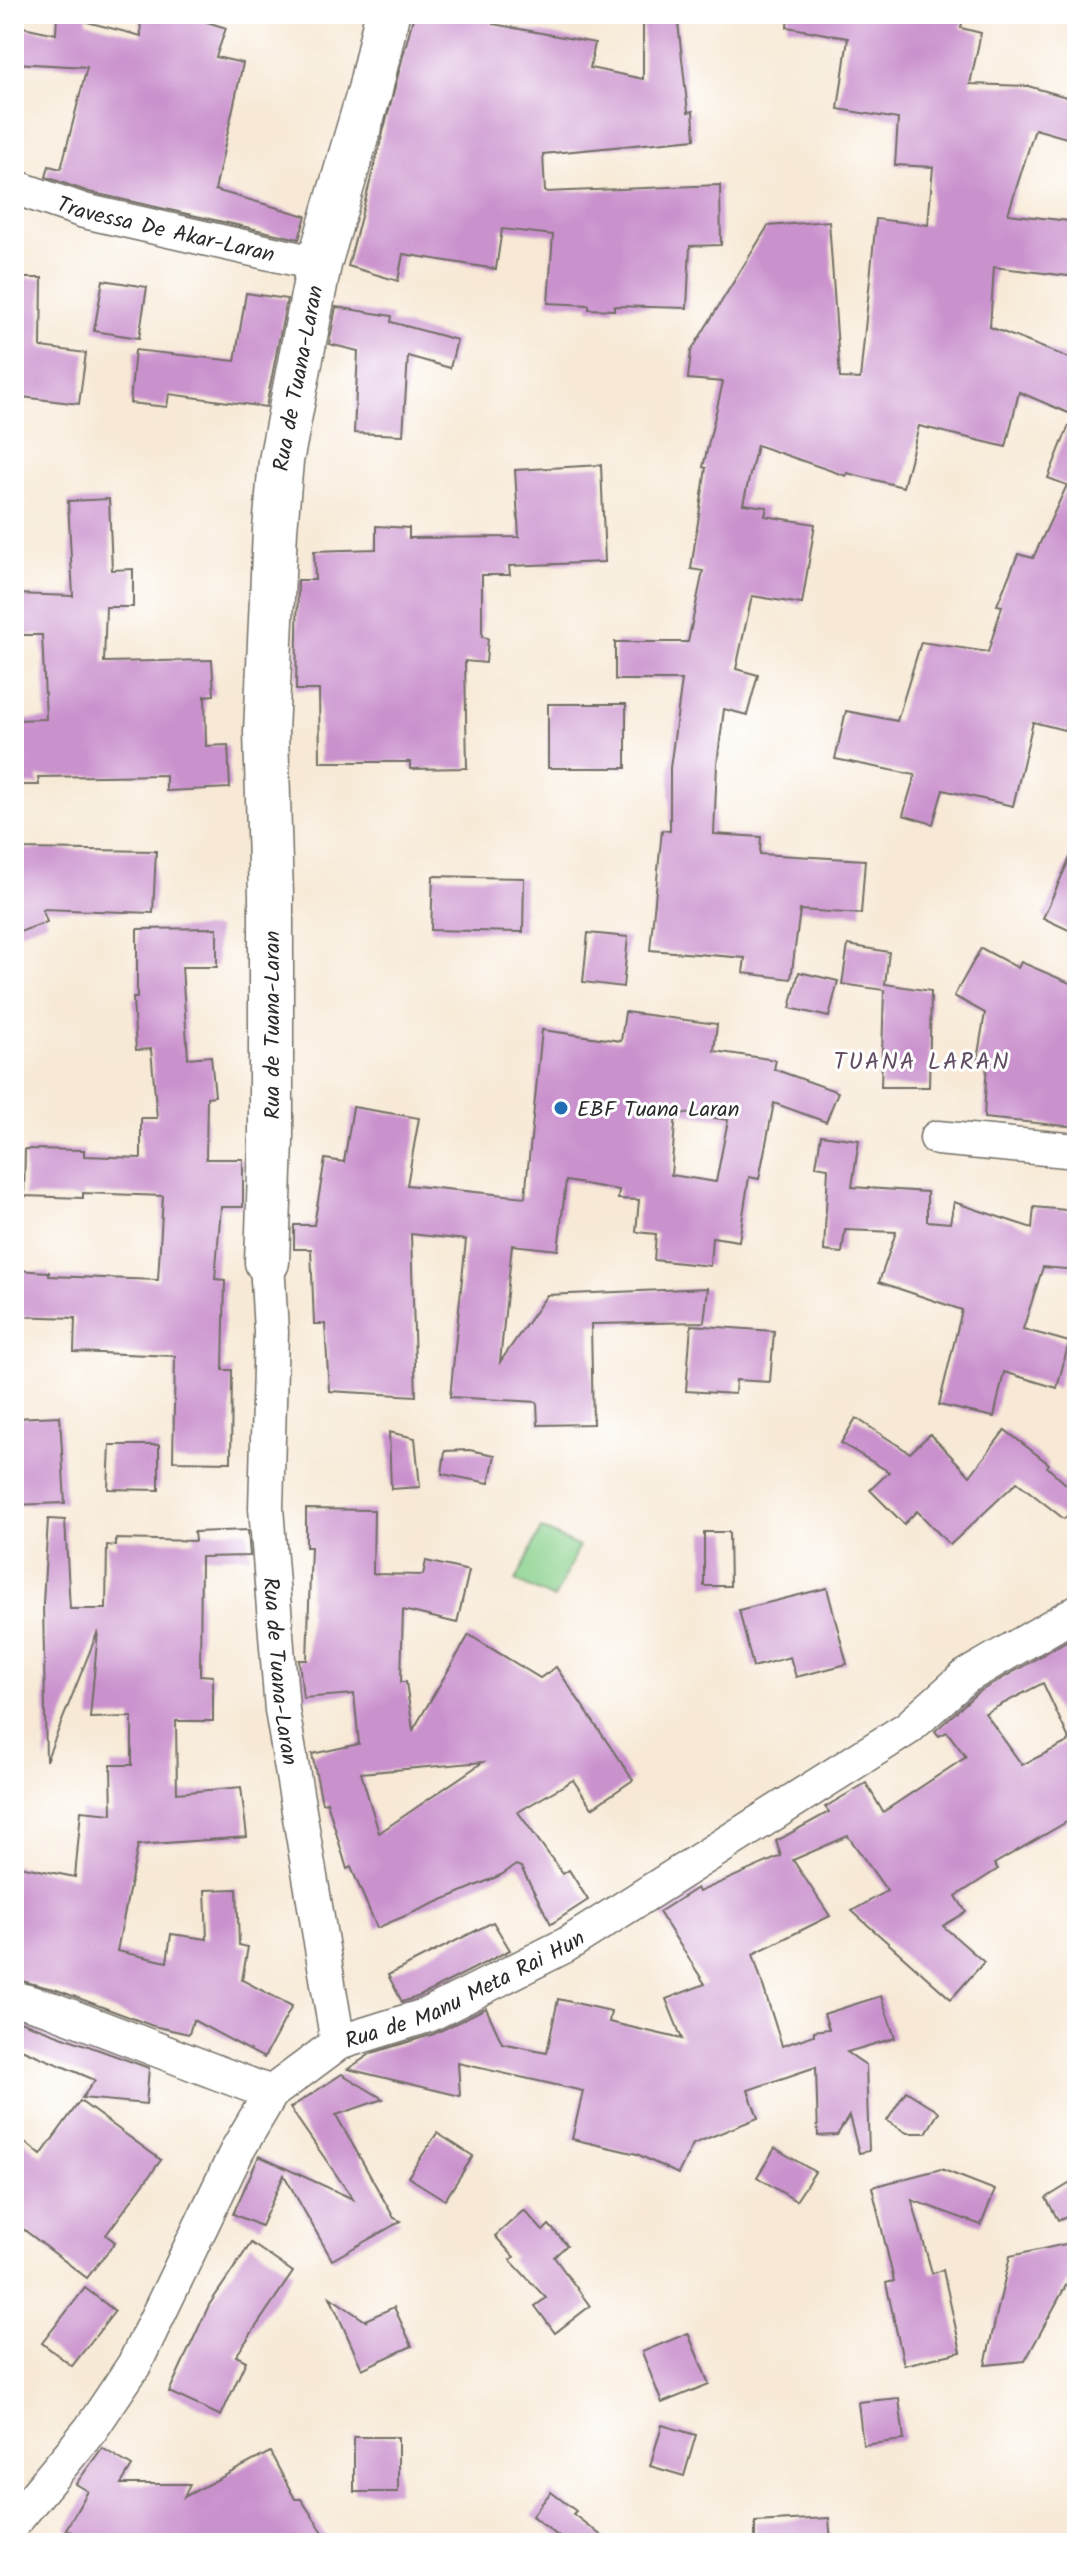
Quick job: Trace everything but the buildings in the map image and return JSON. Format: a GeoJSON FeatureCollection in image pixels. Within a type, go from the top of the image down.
{"type":"FeatureCollection","features":[{"type":"Feature","properties":{"kind":"street","name":"Rua de Tuana-Laran"},"geometry":{"type":"LineString","coordinates":[[338,2043],[282,1710],[266,1508],[271,1332],[267,1262],[271,1141],[271,896],[266,732],[281,461],[319,264],[370,90],[387,14]]}},
{"type":"Feature","properties":{"kind":"street","name":"Travessa De Akar-Laran"},"geometry":{"type":"LineString","coordinates":[[14,187],[84,211],[319,264]]}},
{"type":"Feature","properties":{"kind":"street"},"geometry":{"type":"LineString","coordinates":[[937,1138],[1077,1151]]}},
{"type":"Feature","properties":{"kind":"street","name":"Rua de Manu Meta Rai Hun"},"geometry":{"type":"LineString","coordinates":[[14,2522],[91,2429],[134,2365],[238,2149],[271,2093],[338,2043],[428,2015],[566,1945],[908,1728],[965,1677],[1077,1612]]}},
{"type":"Feature","properties":{"kind":"street"},"geometry":{"type":"LineString","coordinates":[[14,1998],[51,2009],[271,2093]]}},
{"type":"Feature","properties":{"kind":"green space"},"geometry":{"type":"Polygon","coordinates":[[[541,1529],[579,1547],[554,1599],[516,1581],[541,1529]]]}},
{"type":"Feature","properties":{"kind":"place","name":"EBF Tuana Laran"},"geometry":{"type":"Point","coordinates":[561,1108]}},
{"type":"Feature","properties":{"kind":"district","name":"TUANA LARAN"},"geometry":{"type":"Point","coordinates":[922,1061]}}]}
